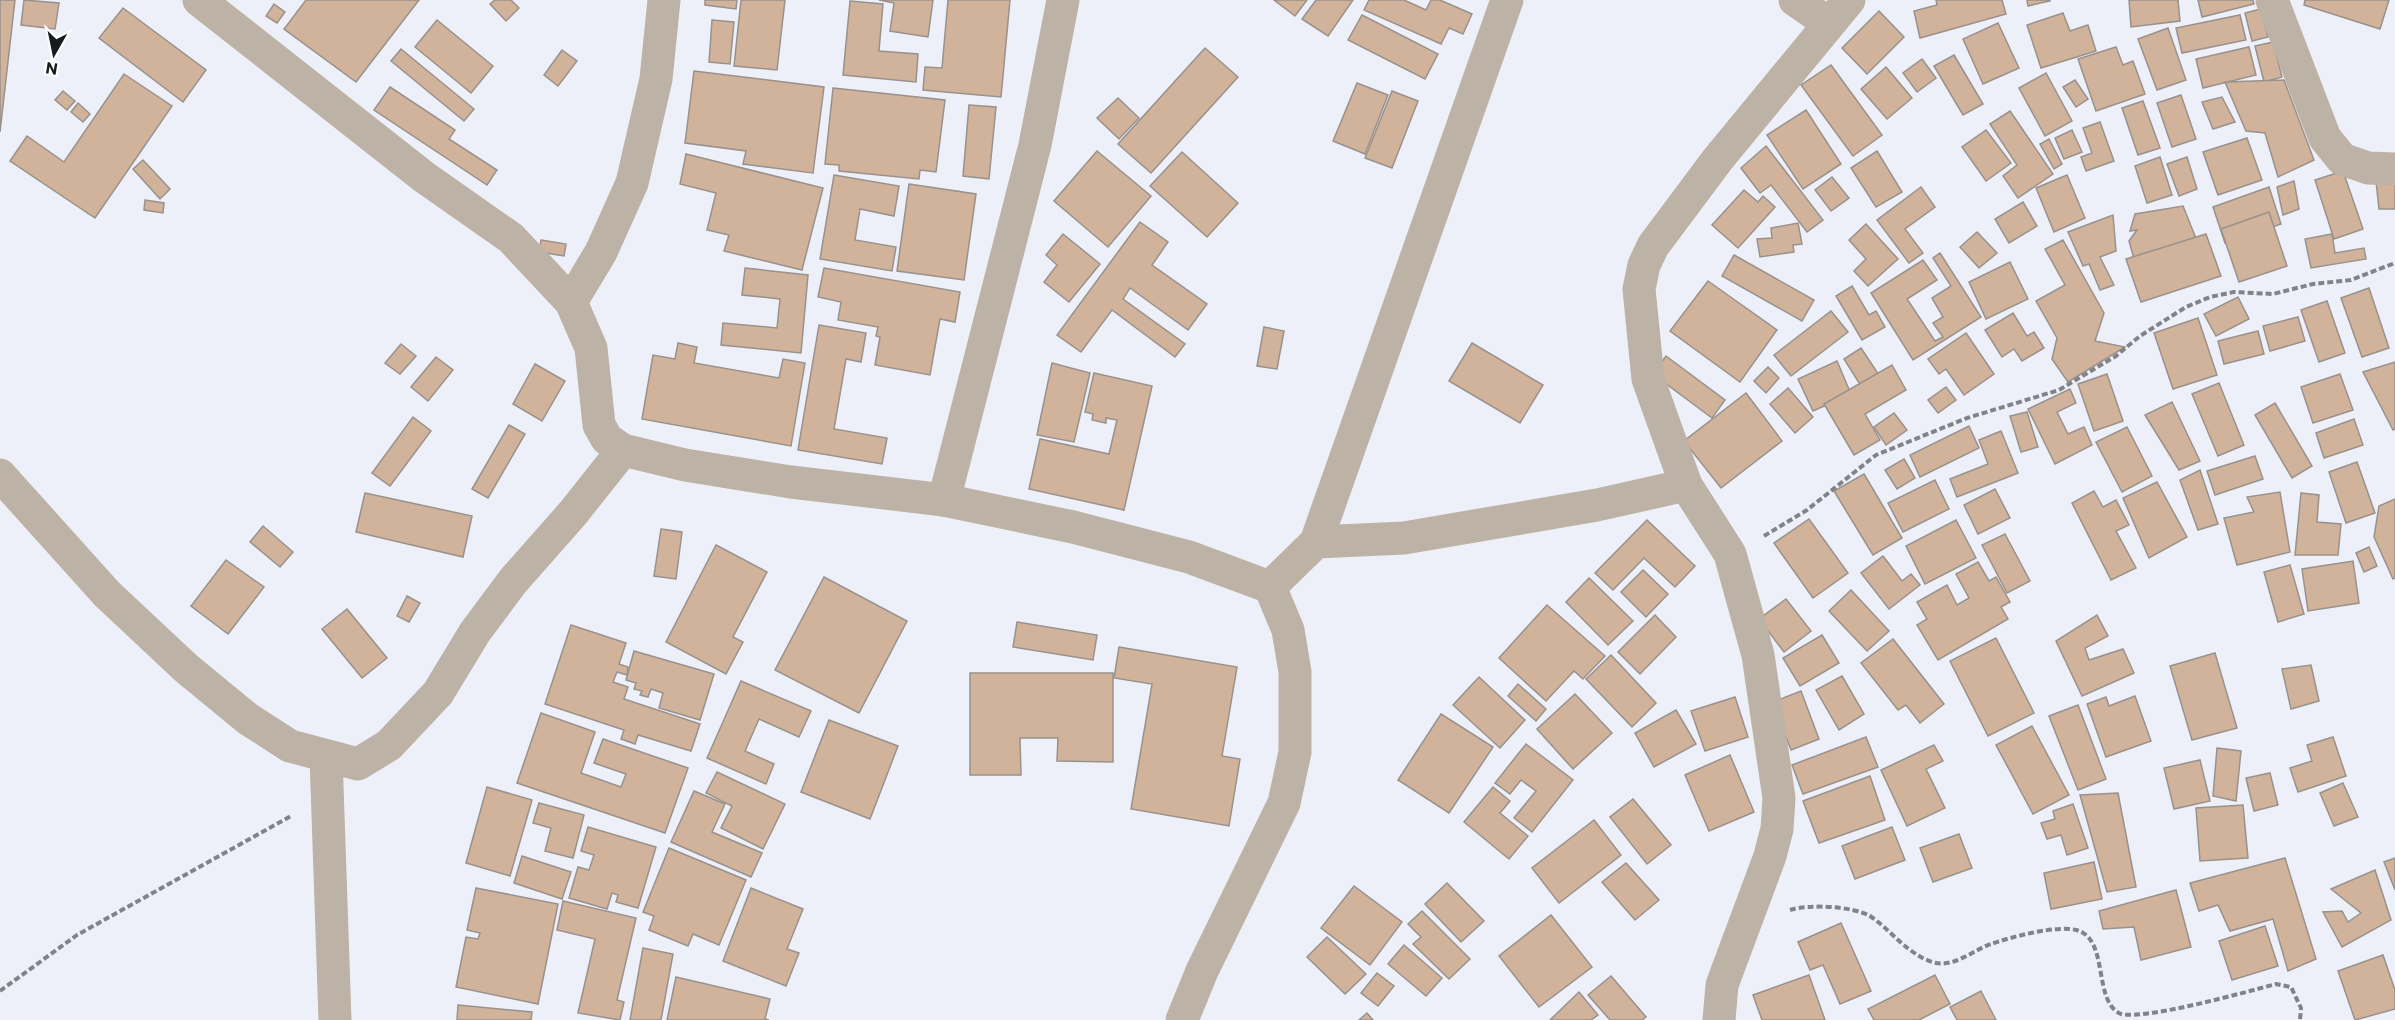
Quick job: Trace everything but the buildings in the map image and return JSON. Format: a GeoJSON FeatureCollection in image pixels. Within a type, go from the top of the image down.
{"type":"FeatureCollection","features":[{"type":"Feature","properties":{"kind":"street"},"geometry":{"type":"LineString","coordinates":[[198,0],[424,177],[511,238],[571,302],[591,348],[599,425],[607,439],[623,450],[685,465],[791,482],[944,500],[1189,557],[1270,587],[1288,630],[1295,672],[1295,752],[1284,803],[1202,971],[1182,1020]]}},
{"type":"Feature","properties":{"kind":"street"},"geometry":{"type":"LineString","coordinates":[[571,302],[602,252],[632,183],[656,79],[664,0]]}},
{"type":"Feature","properties":{"kind":"street"},"geometry":{"type":"LineString","coordinates":[[944,500],[1035,145],[1063,0]]}},
{"type":"Feature","properties":{"kind":"street"},"geometry":{"type":"LineString","coordinates":[[1270,587],[1316,542],[1507,0]]}},
{"type":"Feature","properties":{"kind":"street"},"geometry":{"type":"LineString","coordinates":[[1719,1020],[1722,985],[1774,838],[1779,798],[1758,655],[1730,554],[1686,485],[1648,380],[1639,289],[1644,265],[1653,246],[1718,159],[1838,12],[1795,0]]}},
{"type":"Feature","properties":{"kind":"street"},"geometry":{"type":"LineString","coordinates":[[2272,0],[2325,138],[2343,159],[2368,168],[2395,169]]}},
{"type":"Feature","properties":{"kind":"street"},"geometry":{"type":"LineString","coordinates":[[0,475],[107,594],[186,668],[248,719],[290,746],[358,764],[388,745],[438,693],[475,632],[513,581],[573,513],[623,450]]}},
{"type":"Feature","properties":{"kind":"street"},"geometry":{"type":"LineString","coordinates":[[1316,542],[1404,538],[1597,505],[1686,485]]}},
{"type":"Feature","properties":{"kind":"street"},"geometry":{"type":"LineString","coordinates":[[326,756],[335,1020]]}},
{"type":"Feature","properties":{"kind":"path"},"geometry":{"type":"LineString","coordinates":[[1730,554],[1807,510],[1876,455],[1967,418],[2060,390],[2194,304],[2234,291],[2273,294],[2313,284],[2351,280],[2395,263]]}},
{"type":"Feature","properties":{"kind":"path"},"geometry":{"type":"LineString","coordinates":[[0,991],[77,935],[328,795]]}},
{"type":"Feature","properties":{"kind":"path"},"geometry":{"type":"LineString","coordinates":[[1746,922],[1803,905],[1842,909],[1869,916],[1898,942],[1933,963],[1959,960],[1990,944],[2024,936],[2059,929],[2078,930],[2088,938],[2099,958],[2110,1005],[2121,1014],[2139,1016],[2164,1013],[2276,984],[2291,987],[2301,1008],[2300,1020]]}}]}
